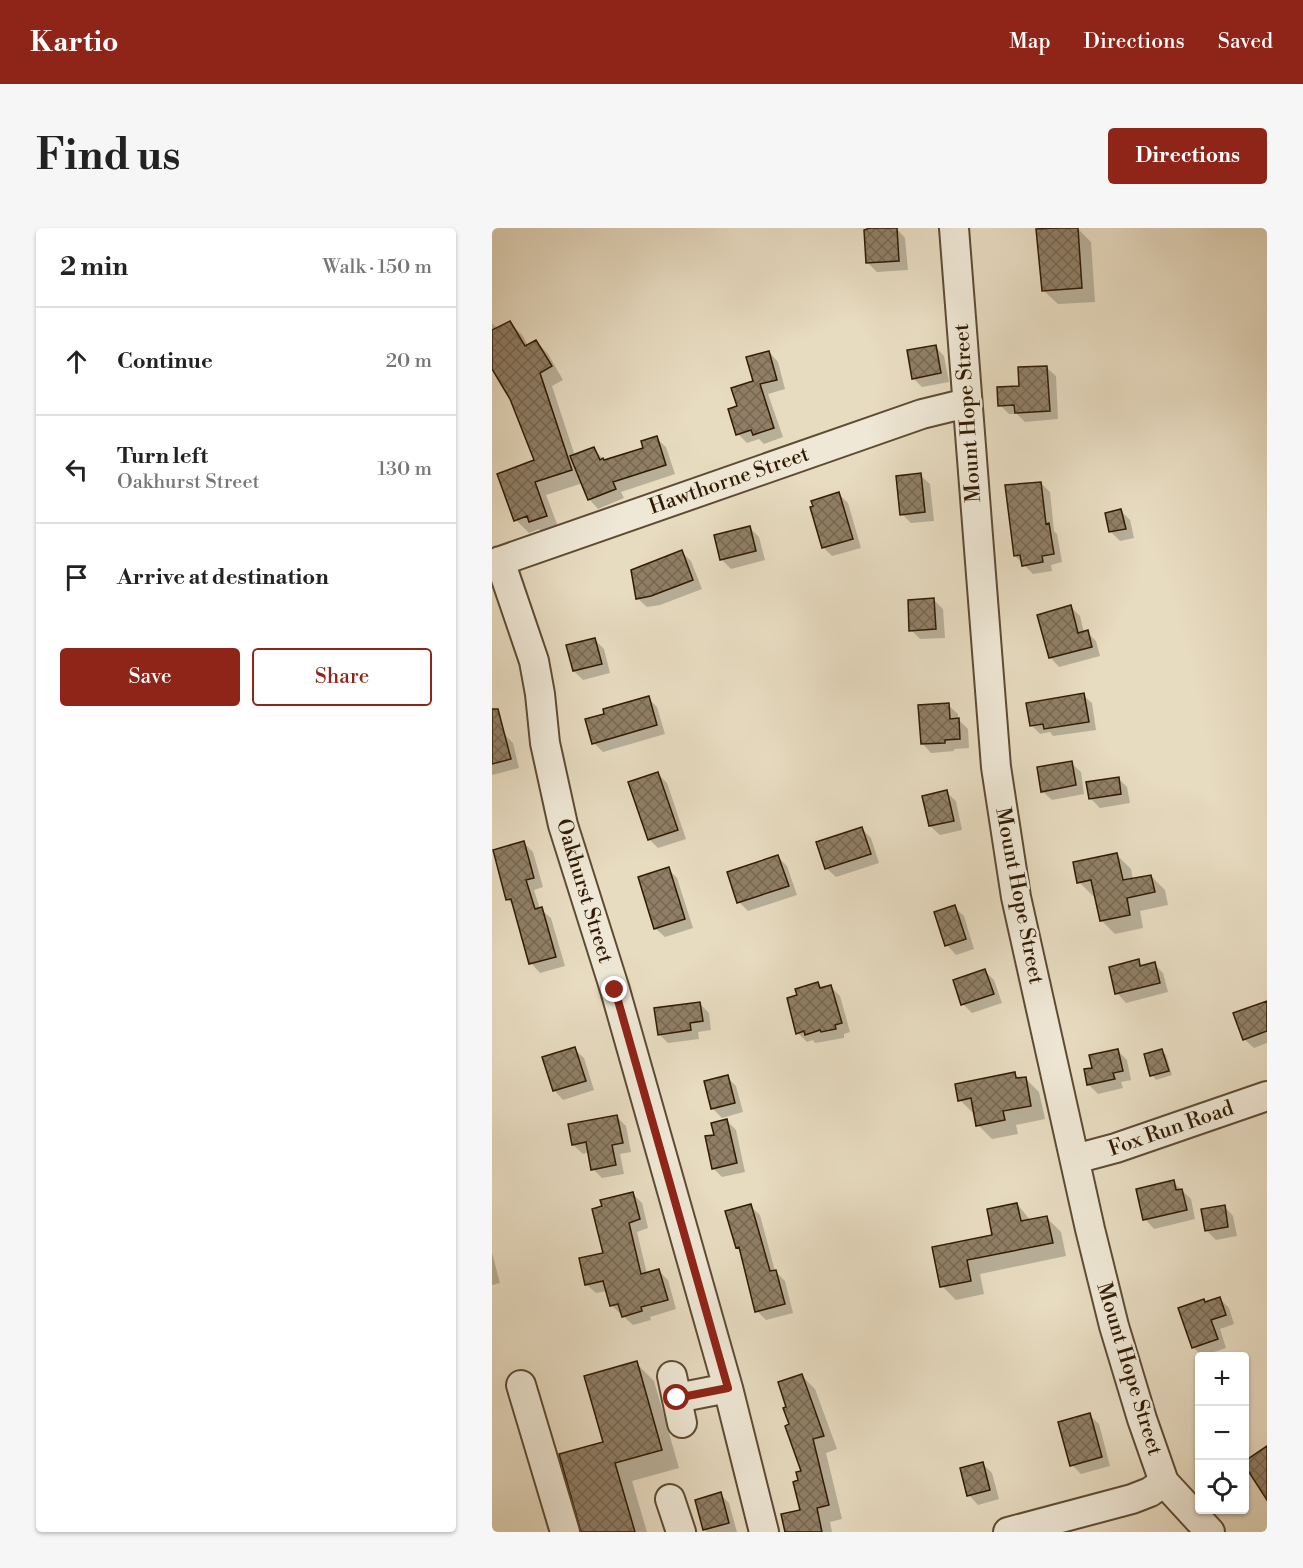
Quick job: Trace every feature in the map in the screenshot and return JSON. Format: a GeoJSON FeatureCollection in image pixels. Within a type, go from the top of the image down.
{"type":"FeatureCollection","features":[{"type":"Feature","properties":{"kind":"street","name":"Mount Hope Street"},"geometry":{"type":"LineString","coordinates":[[954,228],[996,767],[1016,897],[1114,1326],[1142,1419],[1164,1482],[1210,1532]]}},
{"type":"Feature","properties":{"kind":"street","name":"Hawthorne Street"},"geometry":{"type":"LineString","coordinates":[[496,562],[922,414],[967,402]]}},
{"type":"Feature","properties":{"kind":"street","name":"Oakhurst Street"},"geometry":{"type":"LineString","coordinates":[[496,562],[534,661],[548,754],[563,825],[615,990],[728,1388],[764,1532]]}},
{"type":"Feature","properties":{"kind":"street","name":"Fox Run Road"},"geometry":{"type":"LineString","coordinates":[[1075,1159],[1116,1148],[1267,1096]]}},
{"type":"Feature","properties":{"kind":"street"},"geometry":{"type":"LineString","coordinates":[[521,1385],[565,1532]]}},
{"type":"Feature","properties":{"kind":"street"},"geometry":{"type":"LineString","coordinates":[[677,1399],[728,1388]]}},
{"type":"Feature","properties":{"kind":"street"},"geometry":{"type":"LineString","coordinates":[[1008,1532],[1132,1499],[1150,1492],[1164,1482]]}},
{"type":"Feature","properties":{"kind":"street"},"geometry":{"type":"LineString","coordinates":[[670,1498],[681,1532]]}},
{"type":"Feature","properties":{"kind":"building"},"geometry":{"type":"Polygon","coordinates":[[[897,228],[899,261],[866,263],[864,230],[897,228]]]}},
{"type":"Feature","properties":{"kind":"building"},"geometry":{"type":"Polygon","coordinates":[[[1078,228],[1082,288],[1042,291],[1036,229],[1078,228]]]}},
{"type":"Feature","properties":{"kind":"building"},"geometry":{"type":"Polygon","coordinates":[[[510,321],[525,346],[536,340],[552,366],[540,373],[572,470],[535,482],[547,516],[529,522],[527,516],[514,521],[497,474],[534,460],[510,399],[492,369],[492,330],[510,321]]]}},
{"type":"Feature","properties":{"kind":"building"},"geometry":{"type":"Polygon","coordinates":[[[936,345],[941,373],[912,379],[907,350],[936,345]]]}},
{"type":"Feature","properties":{"kind":"building"},"geometry":{"type":"Polygon","coordinates":[[[769,351],[777,380],[760,384],[774,428],[753,435],[751,430],[736,435],[728,409],[737,406],[731,388],[753,381],[746,357],[769,351]]]}},
{"type":"Feature","properties":{"kind":"building"},"geometry":{"type":"Polygon","coordinates":[[[1047,366],[1050,411],[1015,413],[1014,405],[998,406],[997,387],[1019,386],[1018,367],[1047,366]]]}},
{"type":"Feature","properties":{"kind":"building"},"geometry":{"type":"Polygon","coordinates":[[[657,436],[666,465],[613,482],[616,489],[588,500],[570,456],[594,447],[600,460],[603,458],[604,460],[643,448],[641,441],[657,436]]]}},
{"type":"Feature","properties":{"kind":"building"},"geometry":{"type":"Polygon","coordinates":[[[921,473],[925,512],[900,515],[896,476],[921,473]]]}},
{"type":"Feature","properties":{"kind":"building"},"geometry":{"type":"Polygon","coordinates":[[[1041,482],[1046,524],[1049,523],[1054,554],[1042,556],[1043,562],[1022,566],[1020,555],[1014,556],[1005,485],[1041,482]]]}},
{"type":"Feature","properties":{"kind":"building"},"geometry":{"type":"Polygon","coordinates":[[[839,492],[853,539],[822,548],[810,507],[813,506],[811,501],[839,492]]]}},
{"type":"Feature","properties":{"kind":"building"},"geometry":{"type":"Polygon","coordinates":[[[1121,509],[1126,529],[1109,532],[1105,513],[1121,509]]]}},
{"type":"Feature","properties":{"kind":"building"},"geometry":{"type":"Polygon","coordinates":[[[750,526],[756,551],[720,560],[714,535],[750,526]]]}},
{"type":"Feature","properties":{"kind":"building"},"geometry":{"type":"Polygon","coordinates":[[[682,550],[693,580],[651,596],[636,599],[631,570],[682,550]]]}},
{"type":"Feature","properties":{"kind":"building"},"geometry":{"type":"Polygon","coordinates":[[[934,598],[936,629],[909,631],[908,600],[934,598]]]}},
{"type":"Feature","properties":{"kind":"building"},"geometry":{"type":"Polygon","coordinates":[[[1071,605],[1078,633],[1088,630],[1092,647],[1049,658],[1037,615],[1071,605]]]}},
{"type":"Feature","properties":{"kind":"building"},"geometry":{"type":"Polygon","coordinates":[[[595,638],[602,664],[573,671],[566,645],[595,638]]]}},
{"type":"Feature","properties":{"kind":"building"},"geometry":{"type":"Polygon","coordinates":[[[1084,693],[1089,722],[1044,729],[1043,724],[1030,726],[1026,703],[1084,693]]]}},
{"type":"Feature","properties":{"kind":"building"},"geometry":{"type":"Polygon","coordinates":[[[649,696],[657,725],[592,744],[585,719],[604,714],[603,709],[649,696]]]}},
{"type":"Feature","properties":{"kind":"building"},"geometry":{"type":"Polygon","coordinates":[[[949,703],[950,719],[959,718],[960,739],[945,740],[945,743],[921,744],[918,705],[949,703]]]}},
{"type":"Feature","properties":{"kind":"building"},"geometry":{"type":"Polygon","coordinates":[[[492,709],[498,709],[511,759],[492,764],[492,709]]]}},
{"type":"Feature","properties":{"kind":"building"},"geometry":{"type":"Polygon","coordinates":[[[1072,761],[1076,785],[1041,792],[1037,767],[1072,761]]]}},
{"type":"Feature","properties":{"kind":"building"},"geometry":{"type":"Polygon","coordinates":[[[658,772],[678,830],[648,840],[628,782],[658,772]]]}},
{"type":"Feature","properties":{"kind":"building"},"geometry":{"type":"Polygon","coordinates":[[[1119,777],[1121,794],[1089,799],[1086,782],[1119,777]]]}},
{"type":"Feature","properties":{"kind":"building"},"geometry":{"type":"Polygon","coordinates":[[[947,790],[954,821],[929,826],[922,796],[947,790]]]}},
{"type":"Feature","properties":{"kind":"building"},"geometry":{"type":"Polygon","coordinates":[[[862,827],[871,854],[825,869],[816,842],[862,827]]]}},
{"type":"Feature","properties":{"kind":"building"},"geometry":{"type":"Polygon","coordinates":[[[524,841],[534,878],[526,880],[535,909],[542,907],[556,957],[529,964],[511,899],[506,900],[493,850],[524,841]]]}},
{"type":"Feature","properties":{"kind":"building"},"geometry":{"type":"Polygon","coordinates":[[[1117,853],[1123,880],[1151,875],[1155,892],[1127,898],[1130,915],[1100,921],[1091,880],[1077,883],[1073,862],[1117,853]]]}},
{"type":"Feature","properties":{"kind":"building"},"geometry":{"type":"Polygon","coordinates":[[[778,855],[789,886],[737,903],[727,872],[778,855]]]}},
{"type":"Feature","properties":{"kind":"building"},"geometry":{"type":"Polygon","coordinates":[[[669,867],[685,919],[654,929],[638,877],[669,867]]]}},
{"type":"Feature","properties":{"kind":"building"},"geometry":{"type":"Polygon","coordinates":[[[955,905],[966,939],[945,946],[934,912],[955,905]]]}},
{"type":"Feature","properties":{"kind":"building"},"geometry":{"type":"Polygon","coordinates":[[[1139,959],[1140,966],[1155,962],[1160,983],[1115,994],[1109,967],[1139,959]]]}},
{"type":"Feature","properties":{"kind":"building"},"geometry":{"type":"Polygon","coordinates":[[[985,969],[994,994],[961,1005],[953,980],[985,969]]]}},
{"type":"Feature","properties":{"kind":"building"},"geometry":{"type":"Polygon","coordinates":[[[818,982],[820,988],[831,985],[842,1023],[835,1025],[836,1029],[821,1032],[820,1030],[805,1035],[804,1031],[796,1034],[787,998],[797,995],[795,989],[818,982]]]}},
{"type":"Feature","properties":{"kind":"building"},"geometry":{"type":"Polygon","coordinates":[[[1267,1001],[1267,1031],[1243,1040],[1233,1013],[1267,1001]]]}},
{"type":"Feature","properties":{"kind":"building"},"geometry":{"type":"Polygon","coordinates":[[[700,1002],[703,1021],[690,1023],[691,1030],[658,1035],[654,1008],[700,1002]]]}},
{"type":"Feature","properties":{"kind":"building"},"geometry":{"type":"Polygon","coordinates":[[[575,1047],[586,1081],[553,1091],[542,1057],[575,1047]]]}},
{"type":"Feature","properties":{"kind":"building"},"geometry":{"type":"Polygon","coordinates":[[[1118,1049],[1123,1071],[1113,1073],[1115,1079],[1087,1085],[1084,1069],[1092,1068],[1089,1055],[1118,1049]]]}},
{"type":"Feature","properties":{"kind":"building"},"geometry":{"type":"Polygon","coordinates":[[[1162,1049],[1169,1071],[1150,1076],[1144,1054],[1162,1049]]]}},
{"type":"Feature","properties":{"kind":"building"},"geometry":{"type":"Polygon","coordinates":[[[1015,1072],[1016,1078],[1026,1077],[1031,1106],[1003,1111],[1005,1120],[976,1126],[971,1098],[958,1101],[955,1084],[1015,1072]]]}},
{"type":"Feature","properties":{"kind":"building"},"geometry":{"type":"Polygon","coordinates":[[[728,1075],[735,1103],[711,1109],[704,1081],[728,1075]]]}},
{"type":"Feature","properties":{"kind":"building"},"geometry":{"type":"Polygon","coordinates":[[[617,1115],[623,1143],[612,1145],[616,1165],[591,1170],[586,1142],[572,1145],[568,1124],[617,1115]]]}},
{"type":"Feature","properties":{"kind":"building"},"geometry":{"type":"Polygon","coordinates":[[[727,1119],[737,1163],[712,1169],[705,1136],[714,1135],[711,1123],[727,1119]]]}},
{"type":"Feature","properties":{"kind":"building"},"geometry":{"type":"Polygon","coordinates":[[[1174,1180],[1176,1190],[1182,1189],[1187,1210],[1143,1220],[1136,1189],[1174,1180]]]}},
{"type":"Feature","properties":{"kind":"building"},"geometry":{"type":"Polygon","coordinates":[[[633,1192],[640,1219],[629,1223],[641,1274],[659,1269],[668,1300],[641,1307],[642,1311],[622,1317],[618,1304],[610,1306],[603,1281],[585,1285],[579,1258],[603,1253],[592,1209],[602,1206],[600,1200],[633,1192]]]}},
{"type":"Feature","properties":{"kind":"building"},"geometry":{"type":"Polygon","coordinates":[[[1017,1203],[1021,1221],[1047,1216],[1053,1243],[967,1260],[971,1281],[940,1287],[932,1247],[992,1235],[987,1209],[1017,1203]]]}},
{"type":"Feature","properties":{"kind":"building"},"geometry":{"type":"Polygon","coordinates":[[[751,1204],[770,1271],[776,1270],[785,1304],[755,1312],[739,1247],[736,1248],[725,1211],[751,1204]]]}},
{"type":"Feature","properties":{"kind":"building"},"geometry":{"type":"Polygon","coordinates":[[[1225,1205],[1228,1227],[1205,1231],[1201,1209],[1225,1205]]]}},
{"type":"Feature","properties":{"kind":"building"},"geometry":{"type":"Polygon","coordinates":[[[1220,1297],[1226,1315],[1211,1320],[1218,1339],[1192,1348],[1178,1308],[1204,1299],[1205,1302],[1220,1297]]]}},
{"type":"Feature","properties":{"kind":"building"},"geometry":{"type":"Polygon","coordinates":[[[637,1361],[662,1450],[615,1463],[635,1532],[581,1532],[559,1454],[603,1442],[584,1376],[637,1361]]]}},
{"type":"Feature","properties":{"kind":"building"},"geometry":{"type":"Polygon","coordinates":[[[802,1374],[824,1436],[813,1439],[829,1505],[817,1508],[822,1532],[785,1532],[781,1514],[800,1510],[793,1482],[798,1480],[796,1472],[801,1471],[785,1426],[789,1424],[778,1382],[802,1374]]]}},
{"type":"Feature","properties":{"kind":"building"},"geometry":{"type":"Polygon","coordinates":[[[1090,1413],[1102,1457],[1070,1466],[1058,1422],[1090,1413]]]}},
{"type":"Feature","properties":{"kind":"building"},"geometry":{"type":"Polygon","coordinates":[[[1267,1446],[1267,1500],[1249,1472],[1249,1458],[1267,1446]]]}},
{"type":"Feature","properties":{"kind":"building"},"geometry":{"type":"Polygon","coordinates":[[[983,1462],[990,1490],[967,1496],[960,1468],[983,1462]]]}},
{"type":"Feature","properties":{"kind":"building"},"geometry":{"type":"Polygon","coordinates":[[[721,1492],[729,1523],[703,1530],[695,1500],[721,1492]]]}},
{"type":"Feature","properties":{"kind":"route"},"geometry":{"type":"LineString","coordinates":[[615,990],[728,1388],[677,1398]]}}]}
